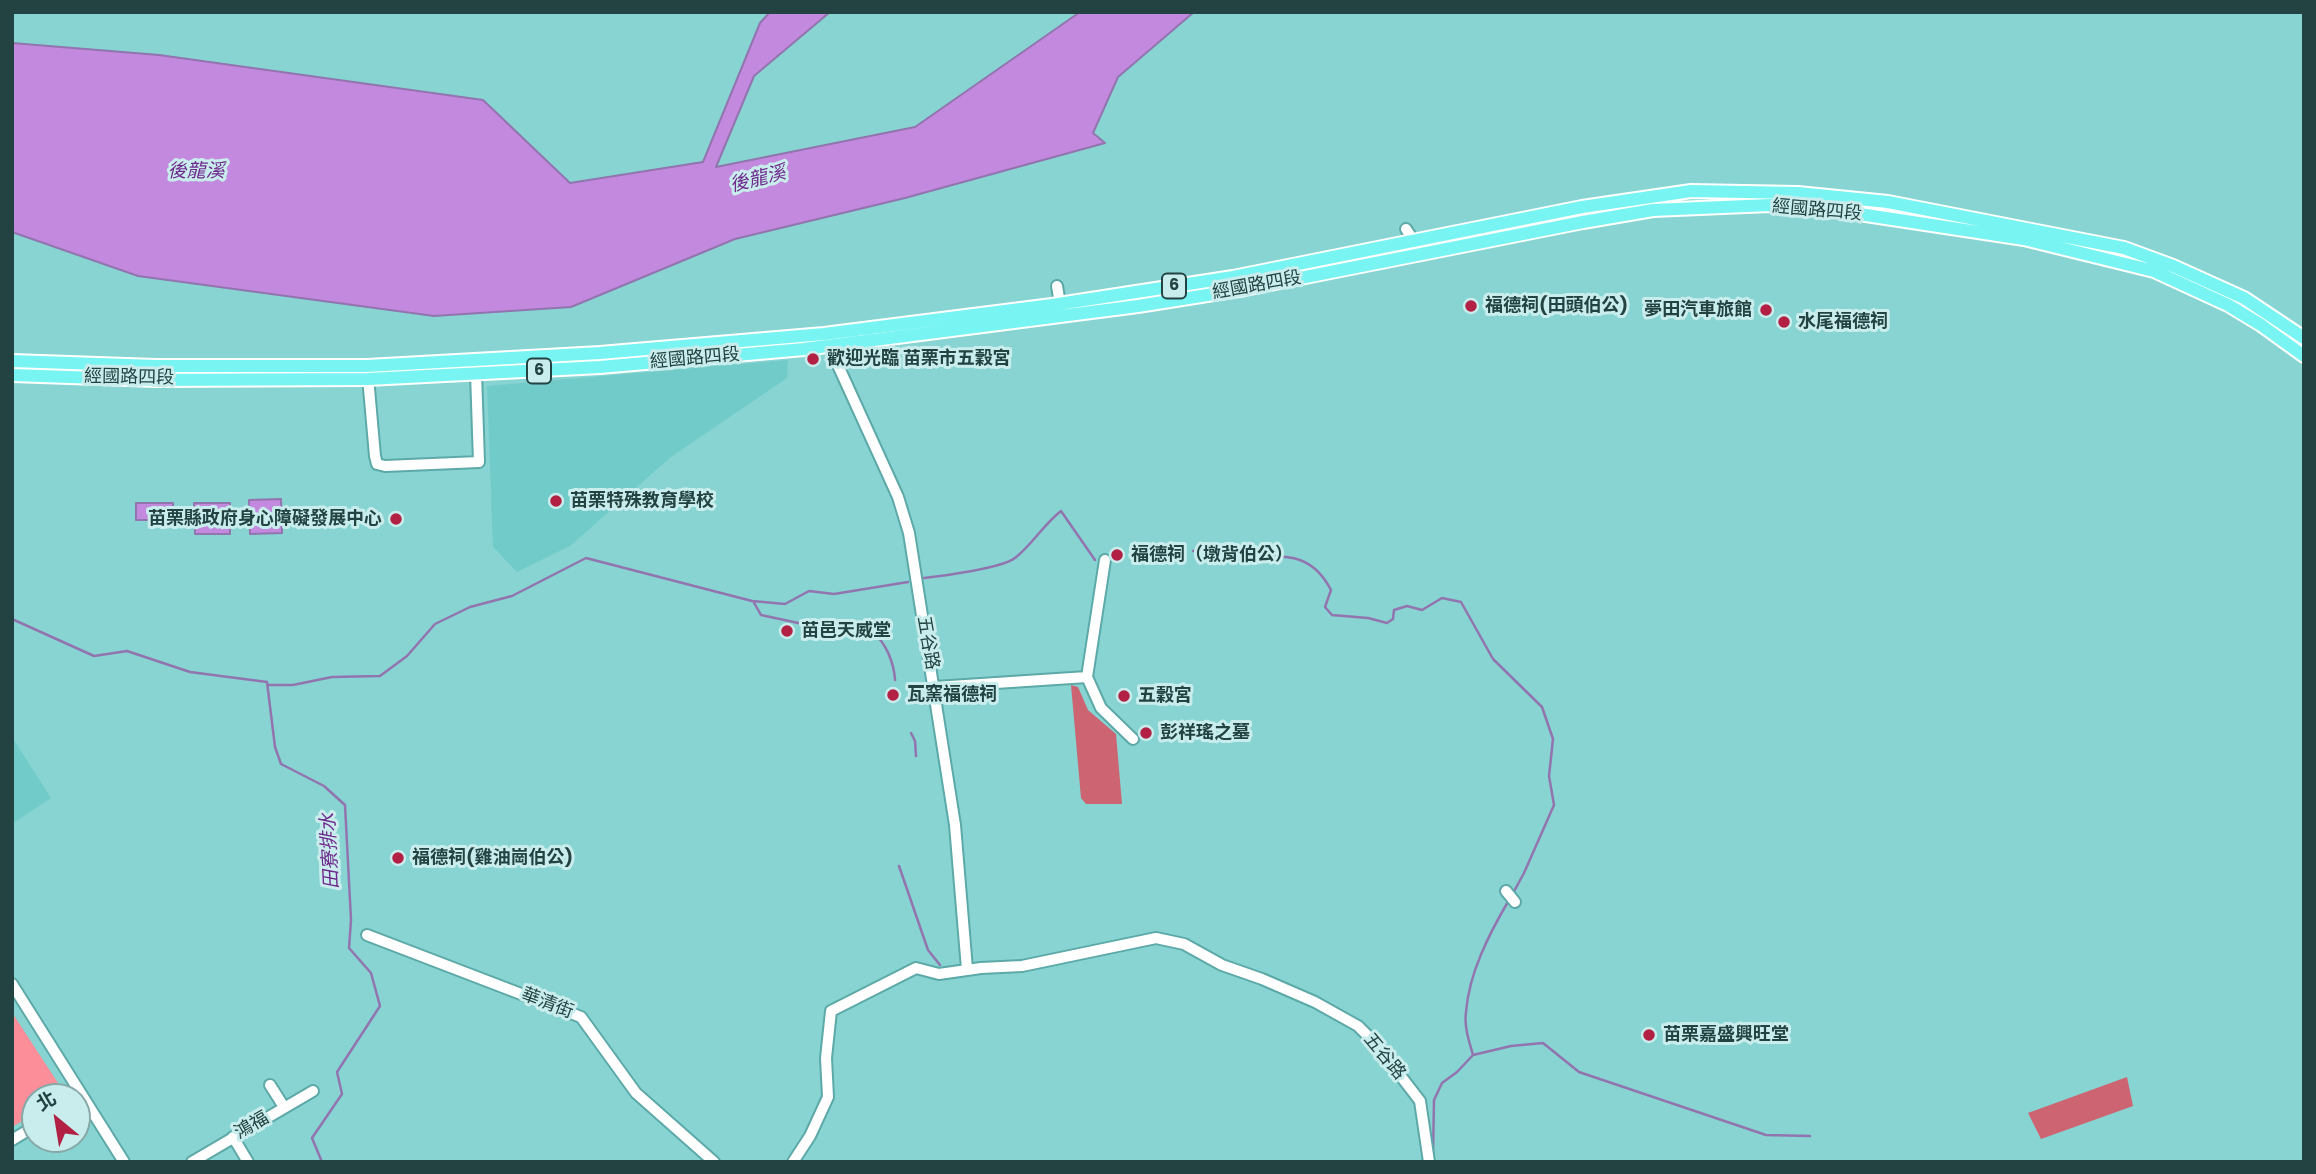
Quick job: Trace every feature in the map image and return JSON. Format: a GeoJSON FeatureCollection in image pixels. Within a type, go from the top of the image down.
{"type":"FeatureCollection","features":[{"type":"Feature","properties":{"kind":"main road","name":"經國路四段"},"geometry":{"type":"LineString","coordinates":[[1061,310],[1582,208],[1691,191],[1798,193],[1875,201],[2124,248],[2173,266],[2244,298],[2304,338]]}},
{"type":"Feature","properties":{"kind":"main road","name":"經國路四段"},"geometry":{"type":"LineString","coordinates":[[12,361],[368,373],[476,373],[600,368],[1245,289],[1653,210],[1770,205],[1833,210],[2024,239],[2154,271],[2228,305],[2304,356]]}},
{"type":"Feature","properties":{"kind":"main road","name":"經國路四段"},"geometry":{"type":"LineString","coordinates":[[12,375],[156,380],[368,373],[600,354],[826,340]]}},
{"type":"Feature","properties":{"kind":"street"},"geometry":{"type":"LineString","coordinates":[[1406,229],[1413,256]]}},
{"type":"Feature","properties":{"kind":"street"},"geometry":{"type":"LineString","coordinates":[[1058,286],[1061,310]]}},
{"type":"Feature","properties":{"kind":"street","name":"五谷路"},"geometry":{"type":"LineString","coordinates":[[826,340],[901,509],[909,533],[955,825],[967,969]]}},
{"type":"Feature","properties":{"kind":"street"},"geometry":{"type":"LineString","coordinates":[[368,373],[377,464],[385,466],[479,462],[476,373]]}},
{"type":"Feature","properties":{"kind":"street"},"geometry":{"type":"LineString","coordinates":[[1105,560],[1087,677],[1101,708],[1133,739]]}},
{"type":"Feature","properties":{"kind":"street"},"geometry":{"type":"LineString","coordinates":[[935,687],[1087,677]]}},
{"type":"Feature","properties":{"kind":"street"},"geometry":{"type":"LineString","coordinates":[[1506,891],[1515,902]]}},
{"type":"Feature","properties":{"kind":"street","name":"華清街"},"geometry":{"type":"LineString","coordinates":[[368,935],[581,1017],[636,1093],[693,1141],[713,1162]]}},
{"type":"Feature","properties":{"kind":"street","name":"五谷路"},"geometry":{"type":"LineString","coordinates":[[793,1162],[810,1136],[828,1097],[826,1058],[831,1011],[916,968],[939,974],[967,969],[1023,966],[1156,938],[1184,944],[1222,965],[1315,1002],[1358,1026],[1376,1044],[1420,1101],[1429,1162]]}},
{"type":"Feature","properties":{"kind":"street"},"geometry":{"type":"LineString","coordinates":[[12,984],[71,1083]]}},
{"type":"Feature","properties":{"kind":"street"},"geometry":{"type":"LineString","coordinates":[[270,1084],[284,1108]]}},
{"type":"Feature","properties":{"kind":"street","name":"鴻福"},"geometry":{"type":"LineString","coordinates":[[192,1162],[313,1091]]}},
{"type":"Feature","properties":{"kind":"street"},"geometry":{"type":"LineString","coordinates":[[91,1115],[124,1162]]}},
{"type":"Feature","properties":{"kind":"street"},"geometry":{"type":"LineString","coordinates":[[233,1137],[248,1162]]}},
{"type":"Feature","properties":{"kind":"shaded area","name":"苗栗特殊教育學校"},"geometry":{"type":"Polygon","coordinates":[[[788,360],[787,378],[671,457],[570,546],[517,572],[493,547],[487,386],[788,360]]]}},
{"type":"Feature","properties":{"kind":"shaded area"},"geometry":{"type":"Polygon","coordinates":[[[1071,685],[1078,687],[1088,710],[1116,734],[1122,804],[1086,804],[1081,798],[1071,685]]]}},
{"type":"Feature","properties":{"kind":"shaded area"},"geometry":{"type":"Polygon","coordinates":[[[12,737],[51,798],[12,824],[12,737]]]}},
{"type":"Feature","properties":{"kind":"shaded area"},"geometry":{"type":"Polygon","coordinates":[[[13,1014],[58,1083],[21,1083],[21,1122],[12,1127],[13,1014]]]}},
{"type":"Feature","properties":{"kind":"shaded area"},"geometry":{"type":"Polygon","coordinates":[[[2127,1077],[2133,1106],[2041,1139],[2028,1113],[2127,1077]]]}},
{"type":"Feature","properties":{"kind":"water","name":"後龍溪"},"geometry":{"type":"Polygon","coordinates":[[[770,12],[830,12],[754,76],[716,167],[915,127],[1080,12],[1194,12],[1118,77],[1093,133],[1105,143],[905,198],[735,239],[571,307],[434,316],[138,276],[12,232],[12,43],[159,55],[483,100],[570,183],[703,162],[760,23],[770,12]]]}},
{"type":"Feature","properties":{"kind":"water"},"geometry":{"type":"Polygon","coordinates":[[[281,499],[282,533],[250,534],[249,500],[281,499]]]}},
{"type":"Feature","properties":{"kind":"water"},"geometry":{"type":"Polygon","coordinates":[[[136,503],[173,503],[173,520],[136,520],[136,503]]]}},
{"type":"Feature","properties":{"kind":"water"},"geometry":{"type":"Polygon","coordinates":[[[194,503],[230,503],[230,534],[195,534],[194,503]]]}},
{"type":"Feature","properties":{"kind":"waterway"},"geometry":{"type":"LineString","coordinates":[[924,578],[972,571],[1008,562],[1021,553],[1061,511],[1095,560]]}},
{"type":"Feature","properties":{"kind":"waterway"},"geometry":{"type":"LineString","coordinates":[[1193,551],[1229,549],[1239,560],[1280,556],[1303,561],[1323,577],[1331,590],[1325,607],[1332,615],[1368,618],[1387,623],[1393,619],[1394,610],[1407,606],[1422,610],[1442,598],[1461,602],[1493,659],[1542,707],[1553,739],[1549,776],[1554,805],[1512,895]]}},
{"type":"Feature","properties":{"kind":"waterway"},"geometry":{"type":"LineString","coordinates":[[269,685],[293,685],[332,677],[380,676],[407,656],[435,624],[470,607],[512,596],[586,558],[752,601],[785,604],[809,591],[834,594],[908,582]]}},
{"type":"Feature","properties":{"kind":"waterway"},"geometry":{"type":"LineString","coordinates":[[753,601],[761,615],[859,636],[872,632],[888,653],[895,680]]}},
{"type":"Feature","properties":{"kind":"waterway","name":"田寮排水"},"geometry":{"type":"LineString","coordinates":[[12,619],[94,656],[127,651],[190,672],[267,682],[275,747],[281,764],[324,786],[345,805],[351,920],[349,948],[371,973],[380,1006],[337,1072],[342,1094],[312,1138],[322,1162]]}},
{"type":"Feature","properties":{"kind":"waterway"},"geometry":{"type":"LineString","coordinates":[[911,733],[915,741],[916,756]]}},
{"type":"Feature","properties":{"kind":"waterway"},"geometry":{"type":"LineString","coordinates":[[899,866],[928,950],[940,965]]}},
{"type":"Feature","properties":{"kind":"waterway"},"geometry":{"type":"LineString","coordinates":[[1433,1155],[1434,1100],[1442,1083],[1473,1055],[1466,1023],[1471,983],[1487,940],[1509,900]]}},
{"type":"Feature","properties":{"kind":"waterway"},"geometry":{"type":"LineString","coordinates":[[1473,1055],[1511,1046],[1543,1043],[1579,1072],[1766,1135],[1810,1136]]}},
{"type":"Feature","properties":{"kind":"place","name":"福德祠(田頭伯公)"},"geometry":{"type":"Point","coordinates":[1471,306]}},
{"type":"Feature","properties":{"kind":"place","name":"夢田汽車旅館"},"geometry":{"type":"Point","coordinates":[1766,310]}},
{"type":"Feature","properties":{"kind":"place","name":"水尾福德祠"},"geometry":{"type":"Point","coordinates":[1784,322]}},
{"type":"Feature","properties":{"kind":"place","name":"歡迎光臨 苗栗市五穀宮"},"geometry":{"type":"Point","coordinates":[813,359]}},
{"type":"Feature","properties":{"kind":"place","name":"苗栗特殊教育學校"},"geometry":{"type":"Point","coordinates":[556,501]}},
{"type":"Feature","properties":{"kind":"place","name":"苗栗縣政府身心障礙發展中心"},"geometry":{"type":"Point","coordinates":[396,519]}},
{"type":"Feature","properties":{"kind":"place","name":"福德祠（墩背伯公）"},"geometry":{"type":"Point","coordinates":[1117,555]}},
{"type":"Feature","properties":{"kind":"place","name":"苗邑天威堂"},"geometry":{"type":"Point","coordinates":[787,631]}},
{"type":"Feature","properties":{"kind":"place","name":"瓦窯福德祠"},"geometry":{"type":"Point","coordinates":[893,695]}},
{"type":"Feature","properties":{"kind":"place","name":"五穀宮"},"geometry":{"type":"Point","coordinates":[1124,696]}},
{"type":"Feature","properties":{"kind":"place","name":"彭祥瑤之墓"},"geometry":{"type":"Point","coordinates":[1146,733]}},
{"type":"Feature","properties":{"kind":"place","name":"福德祠(雞油崗伯公)"},"geometry":{"type":"Point","coordinates":[398,858]}},
{"type":"Feature","properties":{"kind":"place","name":"苗栗嘉盛興旺堂"},"geometry":{"type":"Point","coordinates":[1649,1035]}}]}
